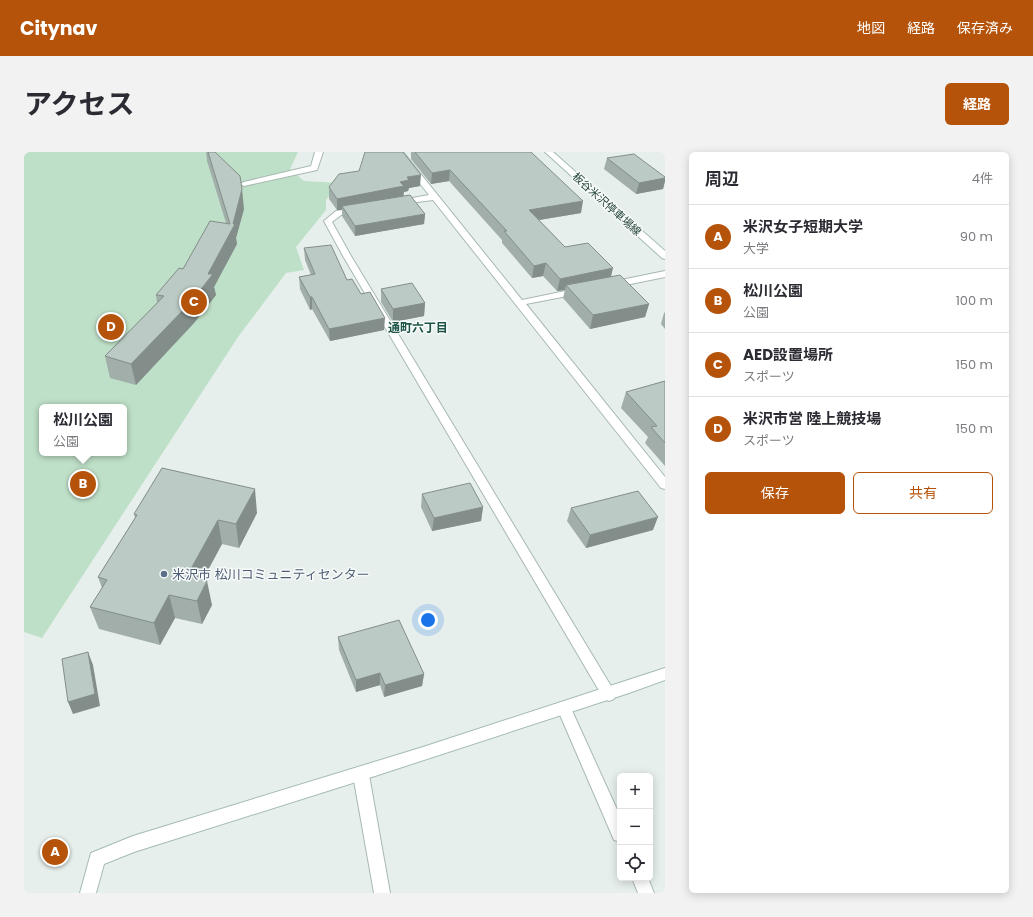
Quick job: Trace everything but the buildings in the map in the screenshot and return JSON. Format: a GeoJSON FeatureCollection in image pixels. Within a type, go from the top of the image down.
{"type":"FeatureCollection","features":[{"type":"Feature","properties":{"kind":"street"},"geometry":{"type":"LineString","coordinates":[[244,184],[314,168],[319,152]]}},
{"type":"Feature","properties":{"kind":"street"},"geometry":{"type":"LineString","coordinates":[[399,152],[665,485]]}},
{"type":"Feature","properties":{"kind":"street","name":"板谷米沢停車場線"},"geometry":{"type":"LineString","coordinates":[[549,152],[665,256]]}},
{"type":"Feature","properties":{"kind":"street"},"geometry":{"type":"LineString","coordinates":[[390,204],[434,197]]}},
{"type":"Feature","properties":{"kind":"street"},"geometry":{"type":"LineString","coordinates":[[368,208],[339,214],[328,221],[355,270],[609,695]]}},
{"type":"Feature","properties":{"kind":"street"},"geometry":{"type":"LineString","coordinates":[[604,286],[665,274]]}},
{"type":"Feature","properties":{"kind":"street"},"geometry":{"type":"LineString","coordinates":[[519,303],[588,289]]}},
{"type":"Feature","properties":{"kind":"street"},"geometry":{"type":"LineString","coordinates":[[88,893],[97,859],[133,844],[361,775],[564,708],[609,695],[665,674]]}},
{"type":"Feature","properties":{"kind":"street"},"geometry":{"type":"LineString","coordinates":[[564,708],[617,827]]}},
{"type":"Feature","properties":{"kind":"street"},"geometry":{"type":"LineString","coordinates":[[361,775],[382,893]]}},
{"type":"Feature","properties":{"kind":"street"},"geometry":{"type":"LineString","coordinates":[[641,881],[646,893]]}},
{"type":"Feature","properties":{"kind":"green space"},"geometry":{"type":"Polygon","coordinates":[[[24,152],[298,152],[290,169],[304,181],[339,183],[326,200],[326,210],[296,247],[304,270],[286,273],[238,337],[42,638],[24,632],[24,152]]]}},
{"type":"Feature","properties":{"kind":"place","name":"AED設置場所"},"geometry":{"type":"Point","coordinates":[194,302]}},
{"type":"Feature","properties":{"kind":"place","name":"米沢市営 陸上競技場"},"geometry":{"type":"Point","coordinates":[111,327]}},
{"type":"Feature","properties":{"kind":"place","name":"松川公園"},"geometry":{"type":"Point","coordinates":[83,484]}},
{"type":"Feature","properties":{"kind":"place","name":"米沢市 松川コミュニティセンター"},"geometry":{"type":"Point","coordinates":[164,574]}},
{"type":"Feature","properties":{"kind":"place","name":"米沢女子短期大学"},"geometry":{"type":"Point","coordinates":[55,852]}},
{"type":"Feature","properties":{"kind":"district","name":"通町六丁目"},"geometry":{"type":"Point","coordinates":[418,328]}}]}
